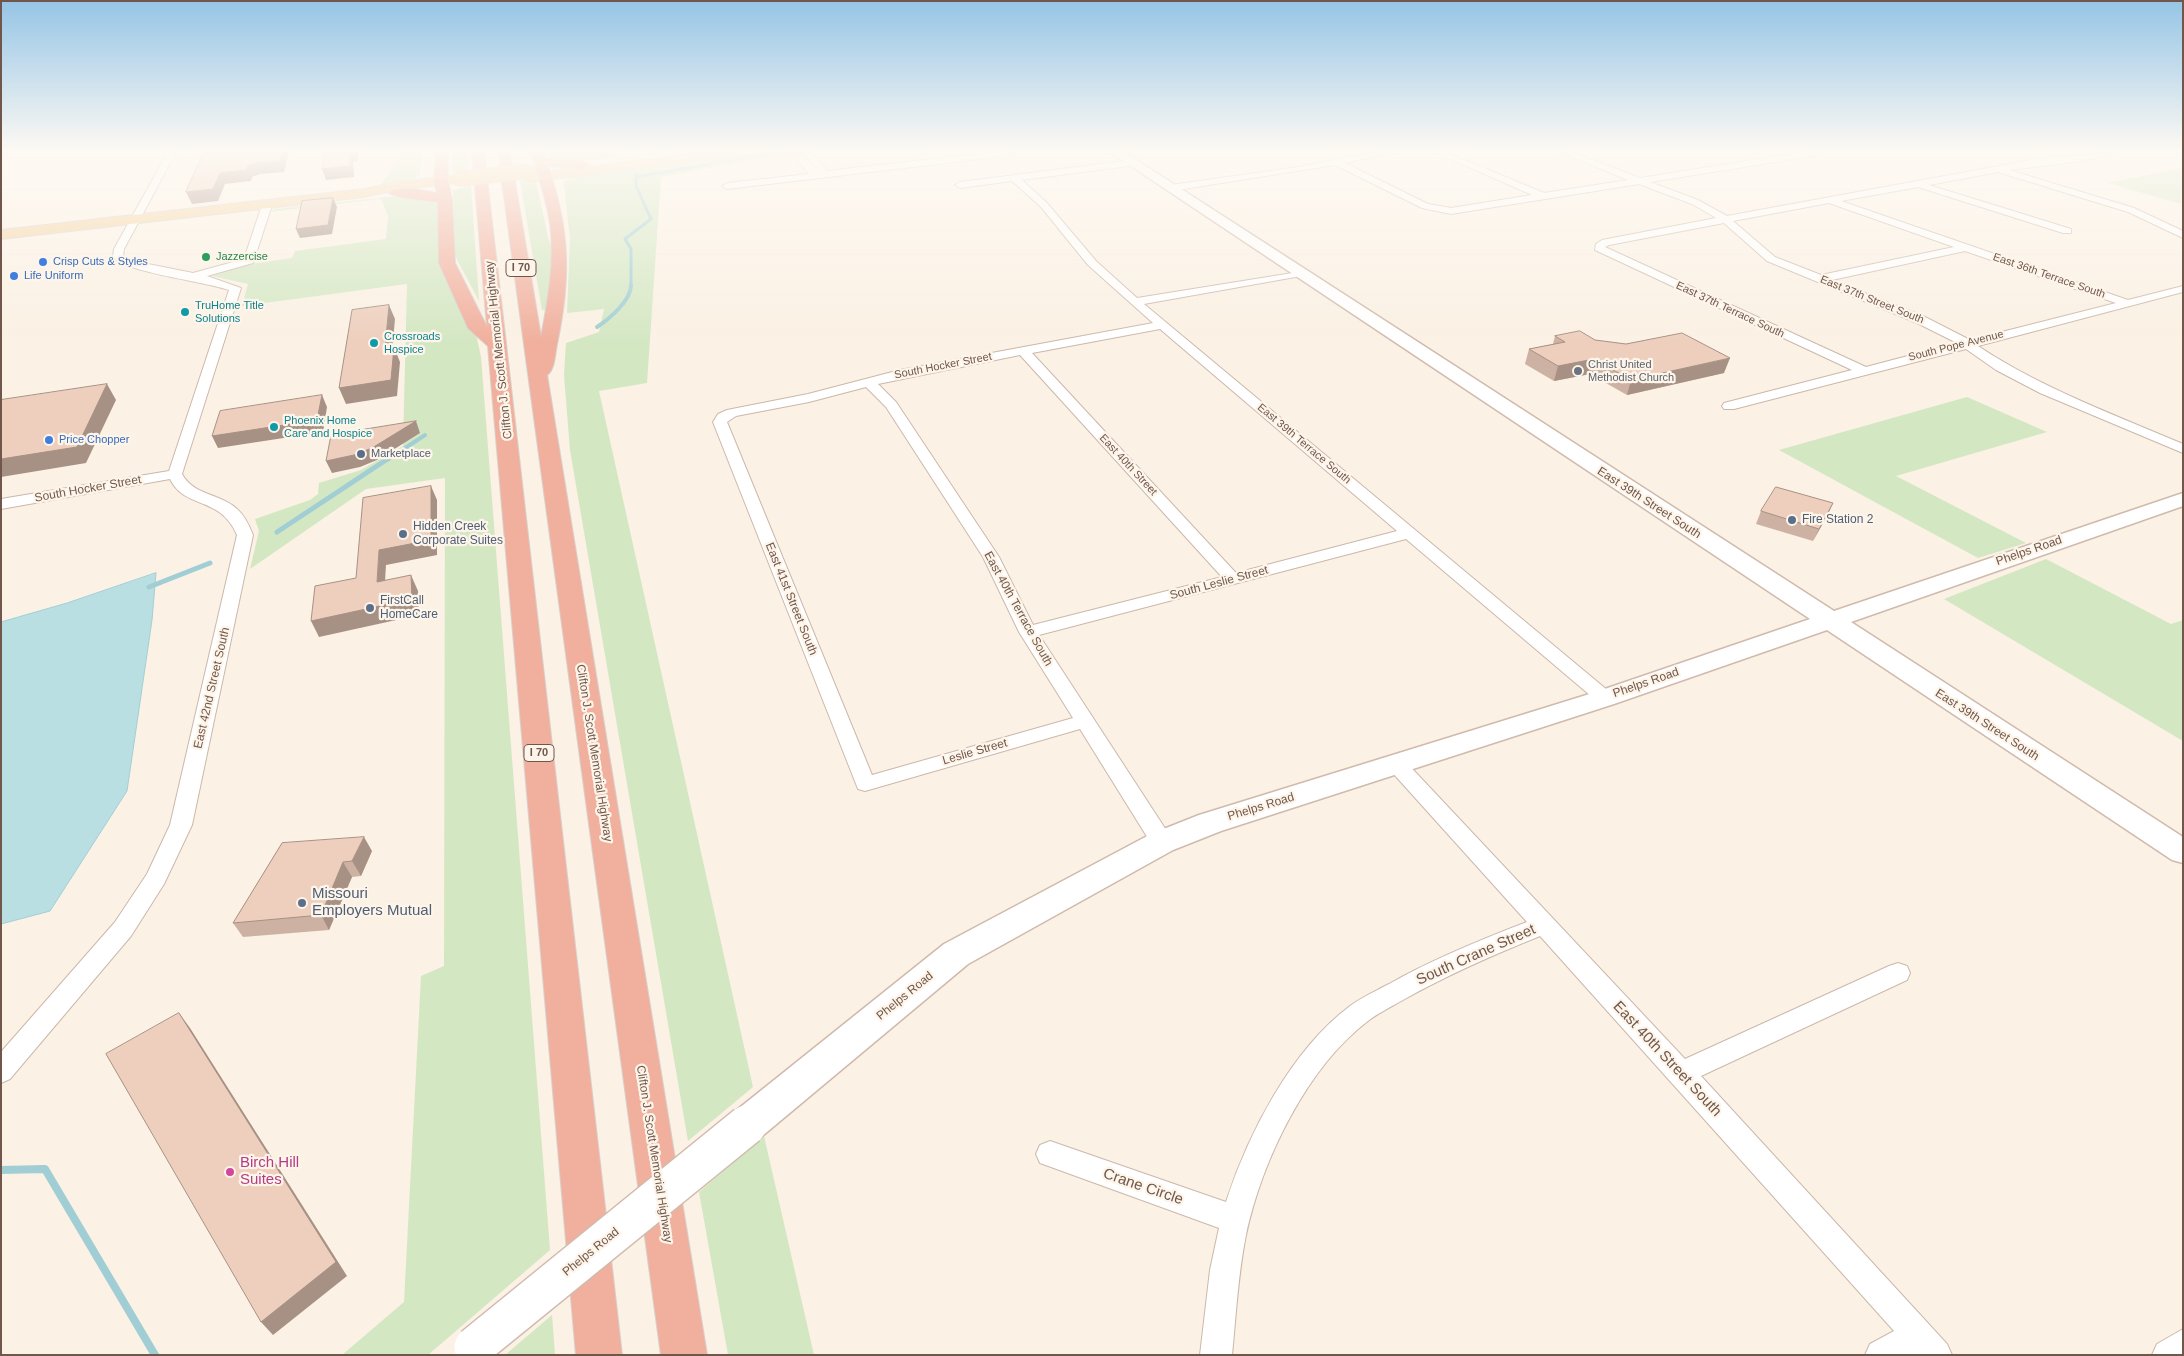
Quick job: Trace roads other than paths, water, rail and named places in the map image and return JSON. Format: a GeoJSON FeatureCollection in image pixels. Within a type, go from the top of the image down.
{"type":"FeatureCollection","features":[{"type":"Feature","properties":{"kind":"highway"},"geometry":{"type":"LineString","coordinates":[[444,215],[447,263],[477,328],[499,346]]}},
{"type":"Feature","properties":{"kind":"highway","name":"Clifton J. Scott Memorial Highway"},"geometry":{"type":"LineString","coordinates":[[485,215],[599,1355]]}},
{"type":"Feature","properties":{"kind":"highway","name":"Clifton J. Scott Memorial Highway"},"geometry":{"type":"LineString","coordinates":[[513,215],[684,1355]]}},
{"type":"Feature","properties":{"kind":"highway"},"geometry":{"type":"LineString","coordinates":[[538,385],[554,320],[559,258],[558,232],[553,215]]}},
{"type":"Feature","properties":{"kind":"main road"},"geometry":{"type":"LineString","coordinates":[[1,235],[176,215]]}},
{"type":"Feature","properties":{"kind":"main road","name":"East 39th Street South"},"geometry":{"type":"LineString","coordinates":[[1212,215],[2183,852]]}},
{"type":"Feature","properties":{"kind":"main road","name":"Phelps Road"},"geometry":{"type":"LineString","coordinates":[[470,1351],[956,954],[1162,842],[1210,823],[1605,698],[2183,499]]}},
{"type":"Feature","properties":{"kind":"street"},"geometry":{"type":"LineString","coordinates":[[137,215],[119,249],[118,257],[130,264],[194,276],[235,288],[175,474]]}},
{"type":"Feature","properties":{"kind":"street"},"geometry":{"type":"LineString","coordinates":[[194,276],[249,261],[264,215]]}},
{"type":"Feature","properties":{"kind":"street","name":"East 39th Terrace South"},"geometry":{"type":"LineString","coordinates":[[1053,215],[1092,263],[1135,302],[1605,698]]}},
{"type":"Feature","properties":{"kind":"street","name":"East 37th Street South"},"geometry":{"type":"LineString","coordinates":[[1718,215],[1771,258],[1921,320],[1966,343],[2001,367],[2045,390],[2183,449]]}},
{"type":"Feature","properties":{"kind":"street"},"geometry":{"type":"LineString","coordinates":[[1726,220],[1751,215]]}},
{"type":"Feature","properties":{"kind":"street","name":"East 36th Terrace South"},"geometry":{"type":"LineString","coordinates":[[1873,215],[2127,303]]}},
{"type":"Feature","properties":{"kind":"street"},"geometry":{"type":"LineString","coordinates":[[2017,215],[2067,231]]}},
{"type":"Feature","properties":{"kind":"street"},"geometry":{"type":"LineString","coordinates":[[2142,215],[2183,235]]}},
{"type":"Feature","properties":{"kind":"street","name":"East 37th Terrace South"},"geometry":{"type":"LineString","coordinates":[[1726,220],[1606,242],[1601,244],[1599,248],[1862,370]]}},
{"type":"Feature","properties":{"kind":"street"},"geometry":{"type":"LineString","coordinates":[[1820,279],[1966,248]]}},
{"type":"Feature","properties":{"kind":"street"},"geometry":{"type":"LineString","coordinates":[[1135,302],[1300,273]]}},
{"type":"Feature","properties":{"kind":"street","name":"South Pope Avenue"},"geometry":{"type":"LineString","coordinates":[[1729,406],[1966,343],[2183,289]]}},
{"type":"Feature","properties":{"kind":"street","name":"South Hocker Street"},"geometry":{"type":"LineString","coordinates":[[725,415],[900,374],[1162,325]]}},
{"type":"Feature","properties":{"kind":"street","name":"East 40th Street"},"geometry":{"type":"LineString","coordinates":[[1023,351],[1233,579]]}},
{"type":"Feature","properties":{"kind":"street","name":"East 40th Terrace South"},"geometry":{"type":"LineString","coordinates":[[868,382],[891,405],[991,558],[1028,632],[1162,842]]}},
{"type":"Feature","properties":{"kind":"street","name":"East 41st Street South"},"geometry":{"type":"LineString","coordinates":[[725,415],[720,422],[865,784]]}},
{"type":"Feature","properties":{"kind":"street","name":"South Hocker Street"},"geometry":{"type":"LineString","coordinates":[[1,504],[175,474]]}},
{"type":"Feature","properties":{"kind":"street","name":"East 42nd Street South"},"geometry":{"type":"LineString","coordinates":[[1,1071],[122,929],[156,878],[181,825],[246,535],[242,524],[233,512],[227,507],[185,490],[178,483],[175,474]]}},
{"type":"Feature","properties":{"kind":"street","name":"South Leslie Street"},"geometry":{"type":"LineString","coordinates":[[1028,632],[1409,533]]}},
{"type":"Feature","properties":{"kind":"street","name":"Leslie Street"},"geometry":{"type":"LineString","coordinates":[[865,784],[1084,721]]}},
{"type":"Feature","properties":{"kind":"street","name":"East 40th Street South"},"geometry":{"type":"LineString","coordinates":[[1397,765],[1927,1345]]}},
{"type":"Feature","properties":{"kind":"street","name":"South Crane Street"},"geometry":{"type":"LineString","coordinates":[[1236,1220],[1258,1154],[1291,1092],[1323,1049],[1358,1015],[1418,979],[1453,961],[1544,925]]}},
{"type":"Feature","properties":{"kind":"street"},"geometry":{"type":"LineString","coordinates":[[1681,1074],[1898,973]]}},
{"type":"Feature","properties":{"kind":"street","name":"Crane Circle"},"geometry":{"type":"LineString","coordinates":[[1050,1154],[1236,1220]]}},
{"type":"Feature","properties":{"kind":"street"},"geometry":{"type":"LineString","coordinates":[[1216,1355],[1225,1267],[1236,1220]]}},
{"type":"Feature","properties":{"kind":"street"},"geometry":{"type":"LineString","coordinates":[[1881,1355],[1927,1345]]}},
{"type":"Feature","properties":{"kind":"street"},"geometry":{"type":"LineString","coordinates":[[2168,1355],[2183,1345]]}},
{"type":"Feature","properties":{"kind":"water"},"geometry":{"type":"Polygon","coordinates":[[[156,573],[152,620],[127,791],[50,911],[1,924],[1,622],[67,603],[156,573]]]}},
{"type":"Feature","properties":{"kind":"waterway"},"geometry":{"type":"LineString","coordinates":[[631,285],[631,249],[625,239],[651,219],[649,215]]}},
{"type":"Feature","properties":{"kind":"waterway"},"geometry":{"type":"LineString","coordinates":[[597,327],[623,303],[630,291],[631,285]]}},
{"type":"Feature","properties":{"kind":"waterway"},"geometry":{"type":"LineString","coordinates":[[387,460],[425,435]]}},
{"type":"Feature","properties":{"kind":"waterway"},"geometry":{"type":"LineString","coordinates":[[277,532],[389,458]]}},
{"type":"Feature","properties":{"kind":"waterway"},"geometry":{"type":"LineString","coordinates":[[149,587],[210,563]]}},
{"type":"Feature","properties":{"kind":"waterway"},"geometry":{"type":"LineString","coordinates":[[1,1170],[45,1169],[155,1355]]}},
{"type":"Feature","properties":{"kind":"place","name":"Jazzercise"},"geometry":{"type":"Point","coordinates":[206,257]}},
{"type":"Feature","properties":{"kind":"place","name":"Crisp Cuts & Styles"},"geometry":{"type":"Point","coordinates":[43,262]}},
{"type":"Feature","properties":{"kind":"place","name":"Life Uniform"},"geometry":{"type":"Point","coordinates":[14,276]}},
{"type":"Feature","properties":{"kind":"place","name":"TruHome Title Solutions"},"geometry":{"type":"Point","coordinates":[185,312]}},
{"type":"Feature","properties":{"kind":"place","name":"Crossroads Hospice"},"geometry":{"type":"Point","coordinates":[374,343]}},
{"type":"Feature","properties":{"kind":"place","name":"Christ United Methodist Church"},"geometry":{"type":"Point","coordinates":[1578,371]}},
{"type":"Feature","properties":{"kind":"place","name":"Phoenix Home Care and Hospice"},"geometry":{"type":"Point","coordinates":[274,427]}},
{"type":"Feature","properties":{"kind":"place","name":"Price Chopper"},"geometry":{"type":"Point","coordinates":[49,440]}},
{"type":"Feature","properties":{"kind":"place","name":"Marketplace"},"geometry":{"type":"Point","coordinates":[361,454]}},
{"type":"Feature","properties":{"kind":"place","name":"Fire Station 2"},"geometry":{"type":"Point","coordinates":[1792,520]}},
{"type":"Feature","properties":{"kind":"place","name":"Hidden Creek Corporate Suites"},"geometry":{"type":"Point","coordinates":[403,534]}},
{"type":"Feature","properties":{"kind":"place","name":"FirstCall HomeCare"},"geometry":{"type":"Point","coordinates":[370,608]}},
{"type":"Feature","properties":{"kind":"place","name":"Missouri Employers Mutual"},"geometry":{"type":"Point","coordinates":[302,903]}},
{"type":"Feature","properties":{"kind":"place","name":"Birch Hill Suites"},"geometry":{"type":"Point","coordinates":[230,1172]}}]}
